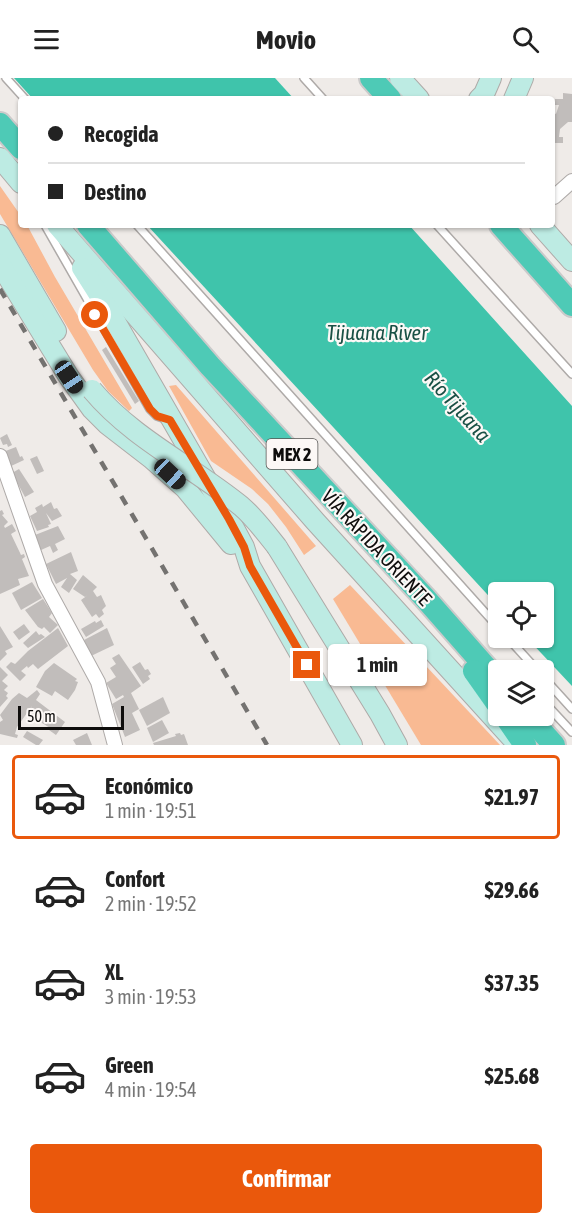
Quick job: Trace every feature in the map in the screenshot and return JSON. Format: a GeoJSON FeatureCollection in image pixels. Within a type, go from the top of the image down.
{"type":"FeatureCollection","features":[{"type":"Feature","properties":{"kind":"highway"},"geometry":{"type":"LineString","coordinates":[[371,78],[387,96]]}},
{"type":"Feature","properties":{"kind":"highway"},"geometry":{"type":"LineString","coordinates":[[0,124],[18,145]]}},
{"type":"Feature","properties":{"kind":"highway","name":"VÍA RÁPIDA ORIENTE"},"geometry":{"type":"LineString","coordinates":[[91,228],[210,366],[488,667]]}},
{"type":"Feature","properties":{"kind":"highway"},"geometry":{"type":"LineString","coordinates":[[504,228],[572,305]]}},
{"type":"Feature","properties":{"kind":"highway"},"geometry":{"type":"LineString","coordinates":[[424,598],[488,691]]}},
{"type":"Feature","properties":{"kind":"highway"},"geometry":{"type":"LineString","coordinates":[[512,726],[525,745]]}},
{"type":"Feature","properties":{"kind":"highway"},"geometry":{"type":"LineString","coordinates":[[537,726],[554,745]]}},
{"type":"Feature","properties":{"kind":"main road"},"geometry":{"type":"LineString","coordinates":[[400,78],[416,96]]}},
{"type":"Feature","properties":{"kind":"main road"},"geometry":{"type":"LineString","coordinates":[[482,96],[491,78]]}},
{"type":"Feature","properties":{"kind":"main road"},"geometry":{"type":"LineString","coordinates":[[515,96],[523,78]]}},
{"type":"Feature","properties":{"kind":"main road"},"geometry":{"type":"LineString","coordinates":[[0,158],[18,180]]}},
{"type":"Feature","properties":{"kind":"main road"},"geometry":{"type":"LineString","coordinates":[[58,228],[108,309],[229,519],[244,547],[250,566]]}},
{"type":"Feature","properties":{"kind":"main road"},"geometry":{"type":"LineString","coordinates":[[59,228],[315,521],[518,745]]}},
{"type":"Feature","properties":{"kind":"main road"},"geometry":{"type":"LineString","coordinates":[[543,228],[572,261]]}},
{"type":"Feature","properties":{"kind":"main road"},"geometry":{"type":"LineString","coordinates":[[0,235],[92,390],[103,403],[133,430],[241,506],[260,524],[380,714],[397,745]]}},
{"type":"Feature","properties":{"kind":"main road"},"geometry":{"type":"LineString","coordinates":[[0,264],[69,377],[92,409],[185,488],[250,566],[352,745]]}},
{"type":"Feature","properties":{"kind":"street"},"geometry":{"type":"LineString","coordinates":[[555,196],[572,181]]}},
{"type":"Feature","properties":{"kind":"street"},"geometry":{"type":"LineString","coordinates":[[0,456],[45,584],[98,682],[115,745]]}},
{"type":"Feature","properties":{"kind":"lane"},"geometry":{"type":"LineString","coordinates":[[6,78],[22,96]]}},
{"type":"Feature","properties":{"kind":"lane"},"geometry":{"type":"LineString","coordinates":[[304,78],[320,96]]}},
{"type":"Feature","properties":{"kind":"lane"},"geometry":{"type":"LineString","coordinates":[[47,228],[150,409],[157,416],[170,420]]}},
{"type":"Feature","properties":{"kind":"lane"},"geometry":{"type":"LineString","coordinates":[[140,228],[488,616]]}},
{"type":"Feature","properties":{"kind":"lane"},"geometry":{"type":"LineString","coordinates":[[440,228],[572,374]]}},
{"type":"Feature","properties":{"kind":"lane"},"geometry":{"type":"LineString","coordinates":[[517,648],[528,660]]}},
{"type":"Feature","properties":{"kind":"lane"},"geometry":{"type":"LineString","coordinates":[[554,689],[572,709]]}},
{"type":"Feature","properties":{"kind":"lane"},"geometry":{"type":"LineString","coordinates":[[554,713],[572,732]]}},
{"type":"Feature","properties":{"kind":"shaded area"},"geometry":{"type":"Polygon","coordinates":[[[0,186],[18,212],[18,228],[29,228],[132,408],[129,411],[108,391],[93,370],[0,214],[0,186]]]}},
{"type":"Feature","properties":{"kind":"shaded area"},"geometry":{"type":"Polygon","coordinates":[[[176,385],[316,546],[304,555],[268,504],[252,489],[211,461],[169,386],[176,385]]]}},
{"type":"Feature","properties":{"kind":"shaded area"},"geometry":{"type":"Polygon","coordinates":[[[350,585],[500,745],[421,745],[333,599],[350,585]]]}},
{"type":"Feature","properties":{"kind":"water"},"geometry":{"type":"Polygon","coordinates":[[[14,78],[275,78],[291,96],[30,96],[14,78]]]}},
{"type":"Feature","properties":{"kind":"water","name":"Tijuana River"},"geometry":{"type":"Polygon","coordinates":[[[150,228],[412,228],[572,406],[572,686],[554,667],[554,660],[548,660],[536,648],[554,648],[554,582],[488,582],[488,595],[150,228]]]}},
{"type":"Feature","properties":{"kind":"building"},"geometry":{"type":"Polygon","coordinates":[[[563,93],[572,94],[572,122],[568,122],[560,129],[559,137],[563,137],[563,143],[555,143],[555,114],[559,105],[555,105],[555,99],[563,99],[563,93]]]}},
{"type":"Feature","properties":{"kind":"building"},"geometry":{"type":"Polygon","coordinates":[[[106,347],[139,401],[135,404],[102,350],[106,347]]]}},
{"type":"Feature","properties":{"kind":"building"},"geometry":{"type":"Polygon","coordinates":[[[7,434],[12,445],[8,447],[7,444],[3,445],[0,438],[7,434]]]}},
{"type":"Feature","properties":{"kind":"building"},"geometry":{"type":"Polygon","coordinates":[[[16,447],[20,457],[22,456],[24,460],[9,467],[3,452],[16,447]]]}},
{"type":"Feature","properties":{"kind":"building"},"geometry":{"type":"Polygon","coordinates":[[[37,456],[44,471],[37,474],[30,459],[37,456]]]}},
{"type":"Feature","properties":{"kind":"building"},"geometry":{"type":"Polygon","coordinates":[[[19,469],[34,492],[25,497],[12,473],[19,469]]]}},
{"type":"Feature","properties":{"kind":"building"},"geometry":{"type":"Polygon","coordinates":[[[51,502],[54,509],[57,508],[62,516],[52,521],[46,513],[51,524],[37,531],[30,516],[37,512],[35,508],[42,504],[43,507],[51,502]]]}},
{"type":"Feature","properties":{"kind":"building"},"geometry":{"type":"Polygon","coordinates":[[[2,510],[4,514],[2,515],[8,522],[5,528],[12,524],[16,531],[11,534],[21,555],[24,554],[25,557],[22,559],[29,576],[18,579],[20,585],[0,594],[0,511],[2,510]]]}},
{"type":"Feature","properties":{"kind":"building"},"geometry":{"type":"Polygon","coordinates":[[[58,526],[65,539],[55,544],[58,550],[53,553],[50,546],[41,550],[35,535],[58,526]]]}},
{"type":"Feature","properties":{"kind":"building"},"geometry":{"type":"Polygon","coordinates":[[[71,552],[78,571],[70,574],[77,580],[69,593],[61,587],[67,578],[56,584],[46,564],[71,552]]]}},
{"type":"Feature","properties":{"kind":"building"},"geometry":{"type":"Polygon","coordinates":[[[83,575],[97,587],[93,591],[97,597],[101,595],[106,606],[102,610],[104,614],[99,618],[96,614],[92,617],[81,600],[88,595],[85,597],[73,589],[83,575]]]}},
{"type":"Feature","properties":{"kind":"building"},"geometry":{"type":"Polygon","coordinates":[[[32,582],[42,598],[21,610],[12,593],[32,582]]]}},
{"type":"Feature","properties":{"kind":"building"},"geometry":{"type":"Polygon","coordinates":[[[43,599],[52,613],[49,617],[58,625],[50,633],[44,627],[42,629],[38,627],[25,610],[43,599]]]}},
{"type":"Feature","properties":{"kind":"building"},"geometry":{"type":"Polygon","coordinates":[[[101,620],[104,626],[86,637],[81,629],[101,620]]]}},
{"type":"Feature","properties":{"kind":"building"},"geometry":{"type":"Polygon","coordinates":[[[24,624],[30,632],[19,640],[13,632],[24,624]]]}},
{"type":"Feature","properties":{"kind":"building"},"geometry":{"type":"Polygon","coordinates":[[[0,626],[13,647],[5,651],[7,654],[0,661],[0,626]]]}},
{"type":"Feature","properties":{"kind":"building"},"geometry":{"type":"Polygon","coordinates":[[[58,628],[68,646],[38,669],[33,664],[28,668],[27,666],[21,671],[26,675],[20,681],[6,667],[11,662],[15,664],[58,628]]]}},
{"type":"Feature","properties":{"kind":"building"},"geometry":{"type":"Polygon","coordinates":[[[107,628],[114,645],[91,656],[84,640],[107,628]]]}},
{"type":"Feature","properties":{"kind":"building"},"geometry":{"type":"Polygon","coordinates":[[[36,631],[45,637],[28,648],[23,643],[36,631]]]}},
{"type":"Feature","properties":{"kind":"building"},"geometry":{"type":"Polygon","coordinates":[[[119,654],[141,686],[131,693],[139,709],[132,713],[140,730],[125,737],[112,704],[124,697],[123,695],[116,699],[106,683],[116,677],[110,668],[116,664],[112,658],[119,654]]]}},
{"type":"Feature","properties":{"kind":"building"},"geometry":{"type":"Polygon","coordinates":[[[140,662],[151,674],[148,676],[150,679],[143,684],[132,667],[140,662]]]}},
{"type":"Feature","properties":{"kind":"building"},"geometry":{"type":"Polygon","coordinates":[[[54,663],[77,679],[75,690],[68,700],[55,691],[52,696],[36,687],[45,671],[54,663]]]}},
{"type":"Feature","properties":{"kind":"building"},"geometry":{"type":"Polygon","coordinates":[[[0,667],[8,675],[2,681],[8,686],[4,690],[8,693],[6,696],[8,698],[0,707],[0,667]]]}},
{"type":"Feature","properties":{"kind":"building"},"geometry":{"type":"Polygon","coordinates":[[[37,690],[40,694],[36,700],[65,722],[56,735],[49,730],[50,728],[28,714],[32,706],[17,727],[15,734],[18,735],[17,738],[0,734],[0,722],[3,720],[0,715],[12,699],[19,693],[27,698],[37,690]]]}},
{"type":"Feature","properties":{"kind":"building"},"geometry":{"type":"Polygon","coordinates":[[[163,697],[170,713],[147,726],[139,710],[163,697]]]}},
{"type":"Feature","properties":{"kind":"building"},"geometry":{"type":"Polygon","coordinates":[[[162,720],[169,733],[153,742],[147,728],[162,720]]]}},
{"type":"Feature","properties":{"kind":"building"},"geometry":{"type":"Polygon","coordinates":[[[27,731],[43,740],[39,745],[23,737],[27,731]]]}},
{"type":"Feature","properties":{"kind":"building"},"geometry":{"type":"Polygon","coordinates":[[[87,733],[92,745],[76,745],[73,740],[87,733]]]}},
{"type":"Feature","properties":{"kind":"building"},"geometry":{"type":"Polygon","coordinates":[[[175,734],[184,734],[188,745],[154,745],[153,743],[176,736],[175,734]]]}},
{"type":"Feature","properties":{"kind":"railway"},"geometry":{"type":"LineString","coordinates":[[0,289],[267,745]]}},
{"type":"Feature","properties":{"kind":"route"},"geometry":{"type":"LineString","coordinates":[[95,315],[150,409],[157,416],[170,420],[229,519],[244,547],[250,566],[307,665]]}},
{"type":"Feature","properties":{"kind":"water label","name":"Río Tijuana"},"geometry":{"type":"Point","coordinates":[458,406]}}]}
